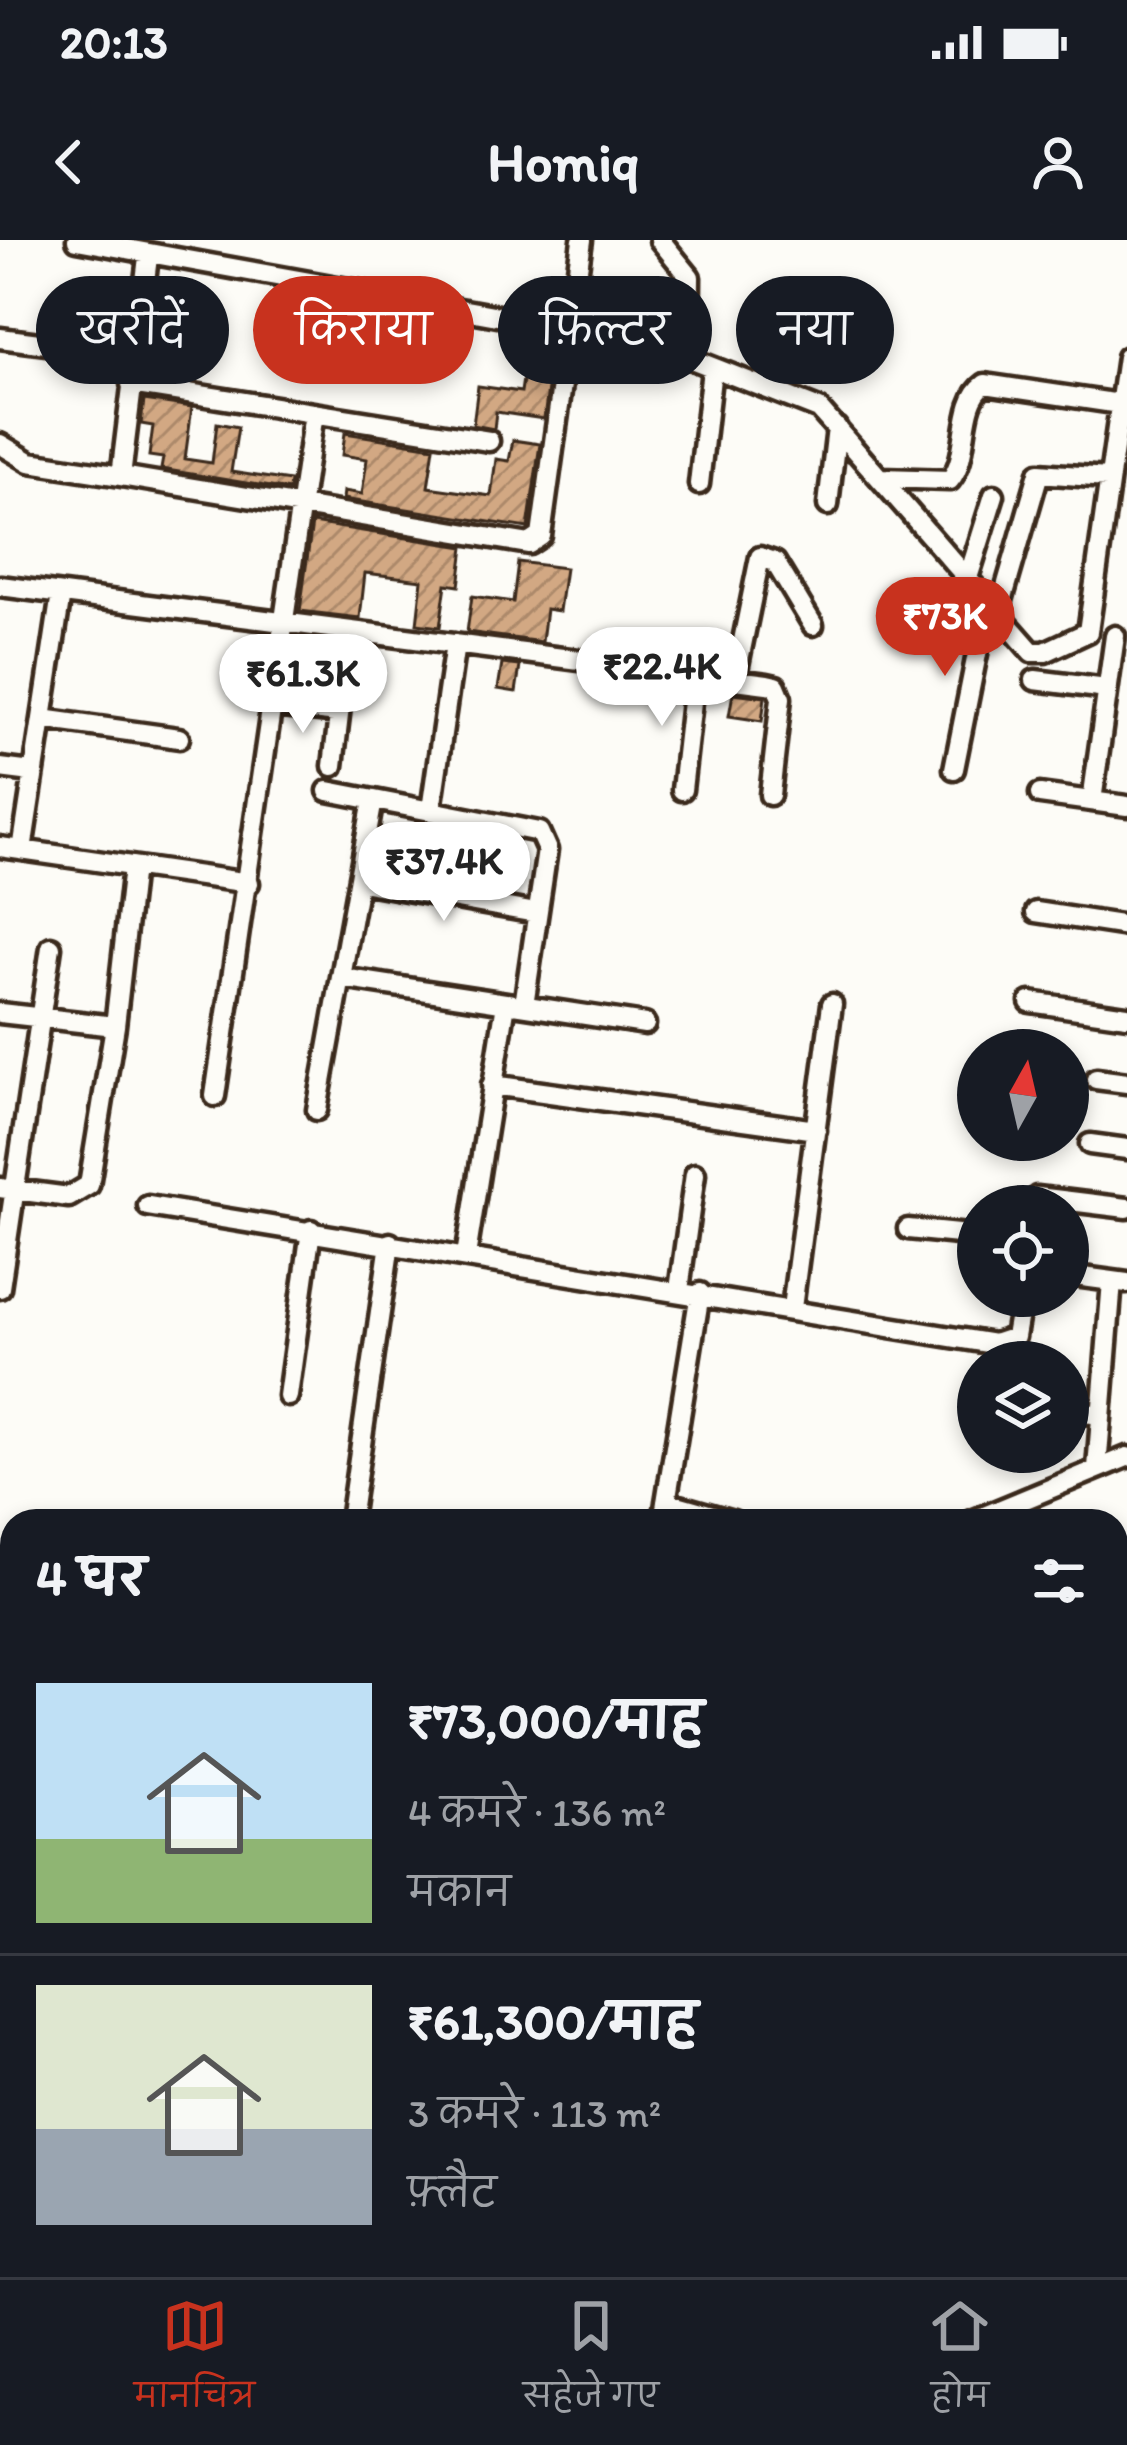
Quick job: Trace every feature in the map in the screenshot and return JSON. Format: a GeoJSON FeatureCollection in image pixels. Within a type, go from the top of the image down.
{"type":"FeatureCollection","features":[{"type":"Feature","properties":{"kind":"street"},"geometry":{"type":"LineString","coordinates":[[77,240],[498,317]]}},
{"type":"Feature","properties":{"kind":"street"},"geometry":{"type":"LineString","coordinates":[[577,276],[582,240]]}},
{"type":"Feature","properties":{"kind":"street"},"geometry":{"type":"LineString","coordinates":[[660,240],[689,276]]}},
{"type":"Feature","properties":{"kind":"street"},"geometry":{"type":"LineString","coordinates":[[145,276],[148,256]]}},
{"type":"Feature","properties":{"kind":"street"},"geometry":{"type":"LineString","coordinates":[[0,338],[36,343]]}},
{"type":"Feature","properties":{"kind":"street"},"geometry":{"type":"LineString","coordinates":[[1088,632],[1127,357]]}},
{"type":"Feature","properties":{"kind":"street"},"geometry":{"type":"LineString","coordinates":[[712,369],[808,402],[837,428],[1032,652],[1045,652],[1088,632],[1121,636],[1108,689],[1092,801]]}},
{"type":"Feature","properties":{"kind":"street"},"geometry":{"type":"LineString","coordinates":[[121,476],[131,384],[489,441]]}},
{"type":"Feature","properties":{"kind":"street"},"geometry":{"type":"LineString","coordinates":[[0,443],[30,461],[516,545],[537,543],[562,384]]}},
{"type":"Feature","properties":{"kind":"street"},"geometry":{"type":"LineString","coordinates":[[699,484],[710,384]]}},
{"type":"Feature","properties":{"kind":"street"},"geometry":{"type":"LineString","coordinates":[[881,478],[950,480],[958,468],[975,393],[986,384],[1122,416]]}},
{"type":"Feature","properties":{"kind":"street"},"geometry":{"type":"LineString","coordinates":[[215,1096],[314,413]]}},
{"type":"Feature","properties":{"kind":"street"},"geometry":{"type":"LineString","coordinates":[[828,505],[837,428]]}},
{"type":"Feature","properties":{"kind":"street"},"geometry":{"type":"LineString","coordinates":[[955,769],[993,605],[1039,473],[1107,478]]}},
{"type":"Feature","properties":{"kind":"street"},"geometry":{"type":"LineString","coordinates":[[968,578],[994,495]]}},
{"type":"Feature","properties":{"kind":"street"},"geometry":{"type":"LineString","coordinates":[[735,680],[760,557],[775,562],[813,625]]}},
{"type":"Feature","properties":{"kind":"street"},"geometry":{"type":"LineString","coordinates":[[0,586],[735,680],[779,690],[770,795]]}},
{"type":"Feature","properties":{"kind":"street"},"geometry":{"type":"LineString","coordinates":[[22,850],[61,594]]}},
{"type":"Feature","properties":{"kind":"street"},"geometry":{"type":"LineString","coordinates":[[332,766],[349,631]]}},
{"type":"Feature","properties":{"kind":"street"},"geometry":{"type":"LineString","coordinates":[[431,810],[455,644]]}},
{"type":"Feature","properties":{"kind":"street"},"geometry":{"type":"LineString","coordinates":[[682,790],[695,675]]}},
{"type":"Feature","properties":{"kind":"street"},"geometry":{"type":"LineString","coordinates":[[1035,680],[1108,689]]}},
{"type":"Feature","properties":{"kind":"street"},"geometry":{"type":"LineString","coordinates":[[273,706],[339,713]]}},
{"type":"Feature","properties":{"kind":"street"},"geometry":{"type":"LineString","coordinates":[[42,719],[178,738]]}},
{"type":"Feature","properties":{"kind":"street"},"geometry":{"type":"LineString","coordinates":[[0,768],[32,772]]}},
{"type":"Feature","properties":{"kind":"street"},"geometry":{"type":"LineString","coordinates":[[328,791],[539,832],[547,850],[515,1004],[492,1085],[466,1256]]}},
{"type":"Feature","properties":{"kind":"street"},"geometry":{"type":"LineString","coordinates":[[1040,794],[1127,806]]}},
{"type":"Feature","properties":{"kind":"street"},"geometry":{"type":"LineString","coordinates":[[317,1110],[373,800]]}},
{"type":"Feature","properties":{"kind":"street"},"geometry":{"type":"LineString","coordinates":[[0,848],[249,883]]}},
{"type":"Feature","properties":{"kind":"street"},"geometry":{"type":"LineString","coordinates":[[8,1189],[79,1196],[89,1185],[116,1026],[133,867]]}},
{"type":"Feature","properties":{"kind":"street"},"geometry":{"type":"LineString","coordinates":[[361,882],[536,913]]}},
{"type":"Feature","properties":{"kind":"street"},"geometry":{"type":"LineString","coordinates":[[1036,912],[1127,926]]}},
{"type":"Feature","properties":{"kind":"street"},"geometry":{"type":"LineString","coordinates":[[0,1288],[8,1189],[44,1018],[51,947]]}},
{"type":"Feature","properties":{"kind":"street"},"geometry":{"type":"LineString","coordinates":[[342,977],[645,1024]]}},
{"type":"Feature","properties":{"kind":"street"},"geometry":{"type":"LineString","coordinates":[[1030,1002],[1127,1016]]}},
{"type":"Feature","properties":{"kind":"street"},"geometry":{"type":"LineString","coordinates":[[792,1308],[832,1004]]}},
{"type":"Feature","properties":{"kind":"street"},"geometry":{"type":"LineString","coordinates":[[0,1013],[116,1026]]}},
{"type":"Feature","properties":{"kind":"street"},"geometry":{"type":"LineString","coordinates":[[1096,1079],[1127,1083]]}},
{"type":"Feature","properties":{"kind":"street"},"geometry":{"type":"LineString","coordinates":[[492,1085],[816,1130]]}},
{"type":"Feature","properties":{"kind":"street"},"geometry":{"type":"LineString","coordinates":[[1090,1144],[1127,1149]]}},
{"type":"Feature","properties":{"kind":"street"},"geometry":{"type":"LineString","coordinates":[[679,1290],[695,1174]]}},
{"type":"Feature","properties":{"kind":"street"},"geometry":{"type":"LineString","coordinates":[[1089,1203],[1127,1208]]}},
{"type":"Feature","properties":{"kind":"street"},"geometry":{"type":"LineString","coordinates":[[148,1206],[1001,1344],[1016,1337],[1019,1317]]}},
{"type":"Feature","properties":{"kind":"street"},"geometry":{"type":"LineString","coordinates":[[908,1229],[957,1234]]}},
{"type":"Feature","properties":{"kind":"street"},"geometry":{"type":"LineString","coordinates":[[287,1396],[311,1230]]}},
{"type":"Feature","properties":{"kind":"street"},"geometry":{"type":"LineString","coordinates":[[352,1509],[390,1243]]}},
{"type":"Feature","properties":{"kind":"street"},"geometry":{"type":"LineString","coordinates":[[1089,1278],[1119,1282],[1096,1468]]}},
{"type":"Feature","properties":{"kind":"street"},"geometry":{"type":"LineString","coordinates":[[664,1509],[700,1294]]}},
{"type":"Feature","properties":{"kind":"street"},"geometry":{"type":"LineString","coordinates":[[1089,1413],[1101,1414]]}},
{"type":"Feature","properties":{"kind":"street"},"geometry":{"type":"LineString","coordinates":[[1001,1509],[1127,1457]]}},
{"type":"Feature","properties":{"kind":"building"},"geometry":{"type":"Polygon","coordinates":[[[522,384],[549,384],[544,419],[496,412],[494,429],[473,425],[478,386],[521,392],[522,384]]]}},
{"type":"Feature","properties":{"kind":"building"},"geometry":{"type":"Polygon","coordinates":[[[144,400],[192,407],[185,459],[212,463],[217,423],[238,427],[231,472],[290,481],[289,490],[161,469],[163,458],[149,456],[153,426],[141,424],[144,400]]]}},
{"type":"Feature","properties":{"kind":"building"},"geometry":{"type":"Polygon","coordinates":[[[345,433],[434,447],[428,487],[491,496],[496,459],[509,461],[513,440],[540,444],[528,528],[343,499],[344,491],[362,494],[367,459],[342,455],[345,433]]]}},
{"type":"Feature","properties":{"kind":"building"},"geometry":{"type":"Polygon","coordinates":[[[312,523],[464,547],[459,586],[446,584],[440,627],[417,624],[422,580],[365,573],[360,618],[300,611],[312,523]]]}},
{"type":"Feature","properties":{"kind":"building"},"geometry":{"type":"Polygon","coordinates":[[[518,562],[565,568],[559,611],[546,609],[542,642],[467,632],[472,596],[513,602],[518,562]]]}},
{"type":"Feature","properties":{"kind":"building"},"geometry":{"type":"Polygon","coordinates":[[[502,664],[520,666],[516,692],[498,689],[502,664]]]}},
{"type":"Feature","properties":{"kind":"building"},"geometry":{"type":"Polygon","coordinates":[[[733,693],[765,697],[762,721],[729,716],[733,693]]]}}]}
